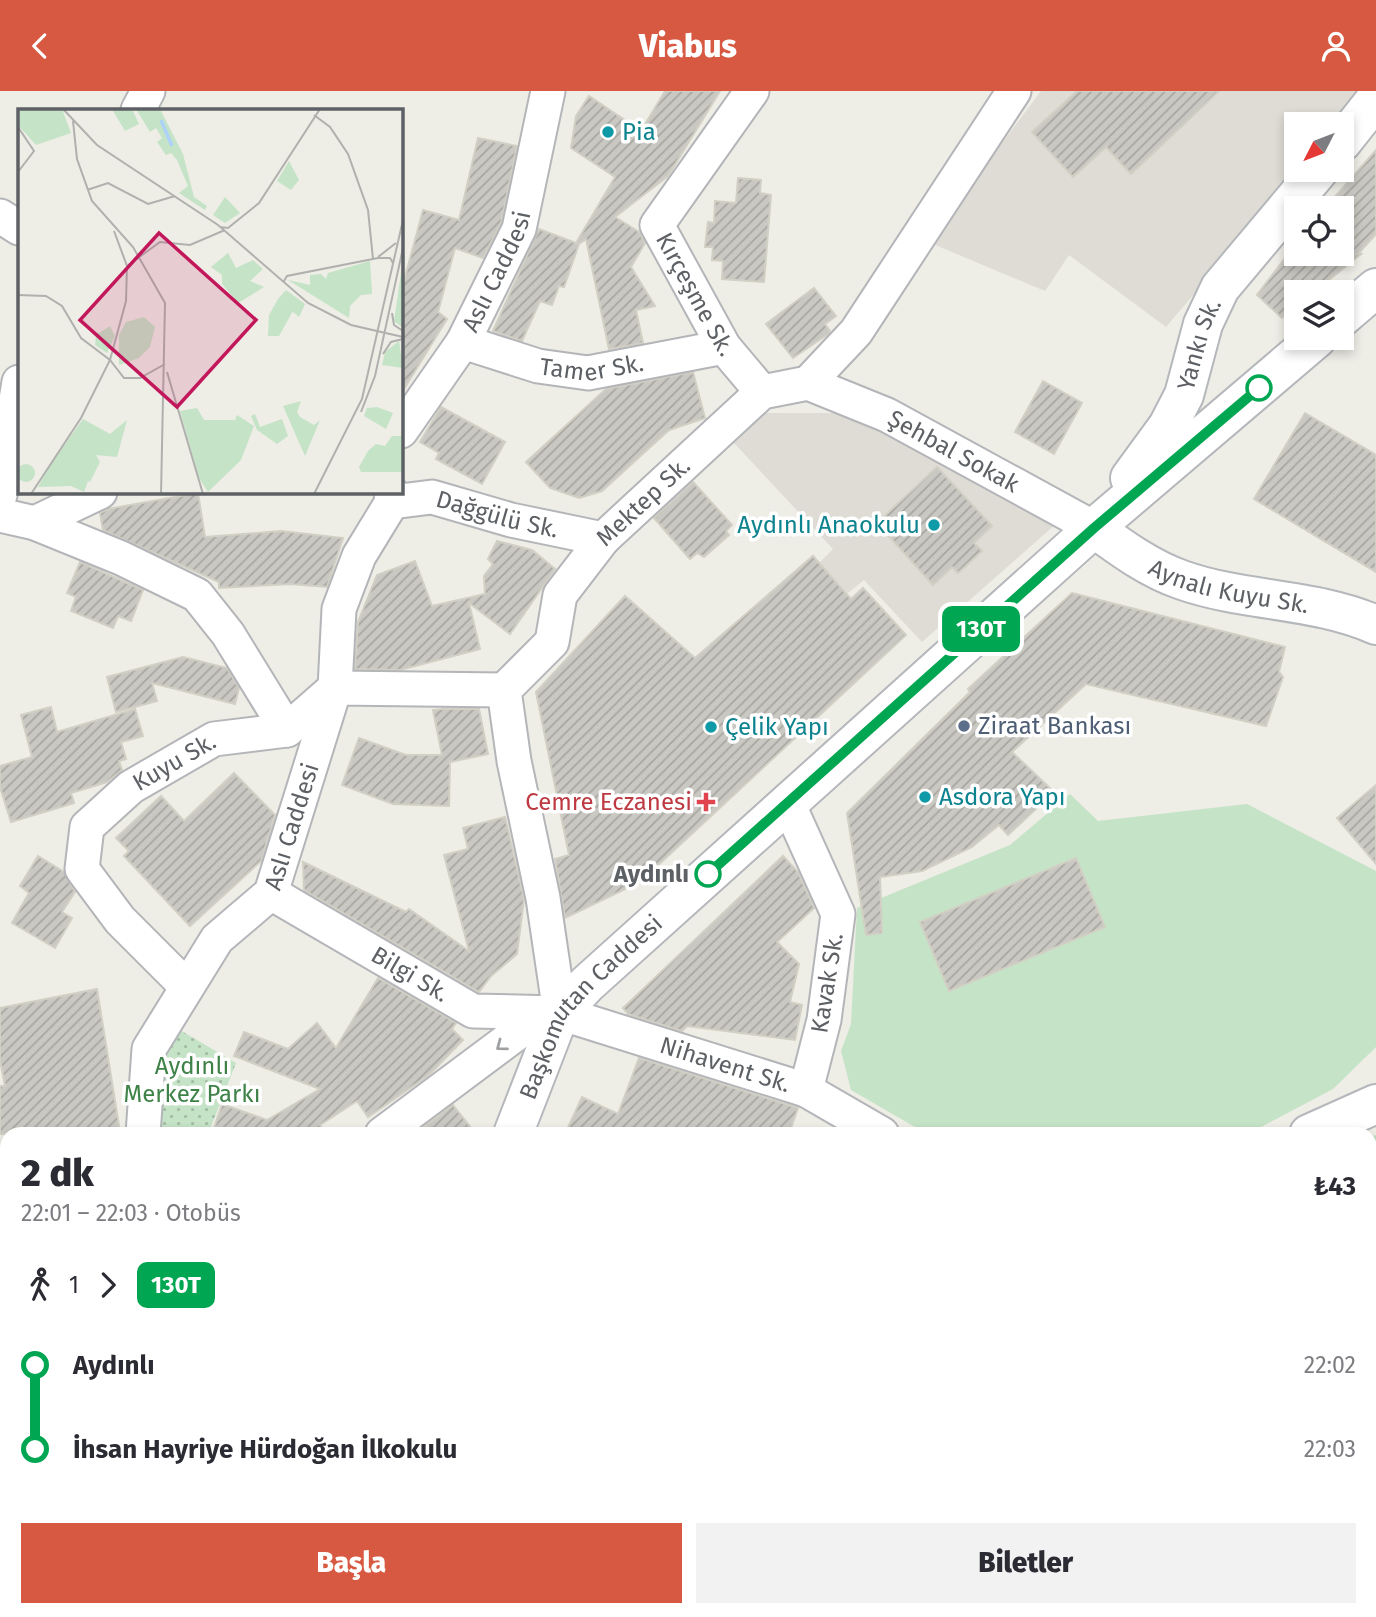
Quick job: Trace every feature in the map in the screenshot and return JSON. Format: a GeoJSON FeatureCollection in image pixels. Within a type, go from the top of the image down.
{"type":"FeatureCollection","features":[{"type":"Feature","properties":{"kind":"street"},"geometry":{"type":"LineString","coordinates":[[139,109],[148,91]]}},
{"type":"Feature","properties":{"kind":"street","name":"Aslı Caddesi"},"geometry":{"type":"LineString","coordinates":[[402,430],[463,342],[519,229],[548,91]]}},
{"type":"Feature","properties":{"kind":"street","name":"Kırçeşme Sk."},"geometry":{"type":"LineString","coordinates":[[752,91],[657,225],[724,347],[761,392]]}},
{"type":"Feature","properties":{"kind":"street"},"geometry":{"type":"LineString","coordinates":[[761,392],[808,383],[856,332],[1014,91]]}},
{"type":"Feature","properties":{"kind":"street"},"geometry":{"type":"LineString","coordinates":[[1354,127],[1376,99]]}},
{"type":"Feature","properties":{"kind":"street","name":"Yankı Sk."},"geometry":{"type":"LineString","coordinates":[[1094,528],[1168,426],[1184,395],[1203,324],[1220,288],[1309,182]]}},
{"type":"Feature","properties":{"kind":"street"},"geometry":{"type":"LineString","coordinates":[[0,216],[18,226]]}},
{"type":"Feature","properties":{"kind":"street"},"geometry":{"type":"LineString","coordinates":[[1354,307],[1376,288]]}},
{"type":"Feature","properties":{"kind":"street","name":"Tamer Sk."},"geometry":{"type":"LineString","coordinates":[[463,342],[538,366],[589,373],[724,347]]}},
{"type":"Feature","properties":{"kind":"street","name":"Başkomutan Caddesi"},"geometry":{"type":"LineString","coordinates":[[516,1127],[560,1013],[788,801],[1094,528],[1303,350]]}},
{"type":"Feature","properties":{"kind":"street","name":"Şehbal Sokak"},"geometry":{"type":"LineString","coordinates":[[808,383],[887,415],[1094,528]]}},
{"type":"Feature","properties":{"kind":"street"},"geometry":{"type":"LineString","coordinates":[[0,495],[18,388]]}},
{"type":"Feature","properties":{"kind":"street","name":"Mektep Sk."},"geometry":{"type":"LineString","coordinates":[[504,690],[552,642],[560,595],[603,539],[761,392]]}},
{"type":"Feature","properties":{"kind":"street"},"geometry":{"type":"LineString","coordinates":[[35,523],[98,493]]}},
{"type":"Feature","properties":{"kind":"street","name":"Aslı Caddesi"},"geometry":{"type":"LineString","coordinates":[[143,1127],[149,1049],[217,939],[271,893],[335,688],[339,609],[359,557],[391,497]]}},
{"type":"Feature","properties":{"kind":"street","name":"Dağgülü Sk."},"geometry":{"type":"LineString","coordinates":[[391,497],[432,497],[510,520],[603,539]]}},
{"type":"Feature","properties":{"kind":"street"},"geometry":{"type":"LineString","coordinates":[[0,515],[35,523],[121,558],[197,595],[228,634],[287,730],[335,688],[504,690],[514,761],[543,898],[560,1013],[524,1028],[391,1127]]}},
{"type":"Feature","properties":{"kind":"street","name":"Aynalı Kuyu Sk."},"geometry":{"type":"LineString","coordinates":[[1094,528],[1162,572],[1182,580],[1348,616],[1376,625]]}},
{"type":"Feature","properties":{"kind":"street","name":"Kuyu Sk."},"geometry":{"type":"LineString","coordinates":[[187,988],[120,920],[82,869],[87,827],[131,787],[214,739],[287,730]]}},
{"type":"Feature","properties":{"kind":"street","name":"Kavak Sk."},"geometry":{"type":"LineString","coordinates":[[788,801],[838,914],[824,1020],[806,1090]]}},
{"type":"Feature","properties":{"kind":"street","name":"Bilgi Sk."},"geometry":{"type":"LineString","coordinates":[[271,893],[473,1011],[560,1013]]}},
{"type":"Feature","properties":{"kind":"street","name":"Nihavent Sk."},"geometry":{"type":"LineString","coordinates":[[560,1013],[806,1090],[870,1127]]}},
{"type":"Feature","properties":{"kind":"street"},"geometry":{"type":"LineString","coordinates":[[1325,1127],[1376,1104]]}},
{"type":"Feature","properties":{"kind":"shaded area"},"geometry":{"type":"Polygon","coordinates":[[[1041,91],[1366,91],[1348,112],[1284,112],[1284,182],[1289,182],[1166,327],[1069,255],[1045,291],[928,242],[1041,91]]]}},
{"type":"Feature","properties":{"kind":"shaded area"},"geometry":{"type":"Polygon","coordinates":[[[764,413],[844,413],[1056,524],[922,642],[864,580],[848,593],[818,564],[833,549],[734,443],[764,413]]]}},
{"type":"Feature","properties":{"kind":"green space"},"geometry":{"type":"Polygon","coordinates":[[[1070,794],[1098,821],[1247,804],[1376,871],[1376,1047],[1333,1089],[1261,1127],[915,1127],[851,1090],[841,1051],[851,1024],[857,908],[1010,845],[1070,794]]]}},
{"type":"Feature","properties":{"kind":"green space","name":"Aydınlı Merkez Parkı"},"geometry":{"type":"Polygon","coordinates":[[[180,1030],[236,1063],[211,1127],[157,1127],[157,1069],[180,1030]]]}},
{"type":"Feature","properties":{"kind":"building"},"geometry":{"type":"Polygon","coordinates":[[[665,91],[720,91],[668,176],[615,217],[639,232],[645,243],[631,267],[655,306],[636,310],[643,343],[609,349],[586,239],[579,244],[564,287],[559,286],[552,305],[540,301],[522,341],[493,331],[539,229],[576,243],[615,177],[571,148],[576,116],[589,96],[641,131],[665,91]]]}},
{"type":"Feature","properties":{"kind":"building"},"geometry":{"type":"Polygon","coordinates":[[[1077,91],[1219,91],[1131,174],[1106,147],[1073,177],[1032,132],[1077,91]]]}},
{"type":"Feature","properties":{"kind":"building"},"geometry":{"type":"Polygon","coordinates":[[[478,138],[517,146],[501,223],[483,258],[455,248],[438,312],[447,319],[402,392],[402,288],[423,210],[459,220],[478,138]]]}},
{"type":"Feature","properties":{"kind":"building"},"geometry":{"type":"Polygon","coordinates":[[[1376,150],[1376,234],[1354,260],[1354,196],[1336,196],[1348,182],[1354,182],[1354,175],[1376,150]]]}},
{"type":"Feature","properties":{"kind":"building"},"geometry":{"type":"Polygon","coordinates":[[[738,178],[761,180],[760,193],[771,195],[764,282],[722,279],[723,261],[712,260],[713,247],[705,247],[708,222],[714,223],[715,201],[736,203],[738,178]]]}},
{"type":"Feature","properties":{"kind":"building"},"geometry":{"type":"Polygon","coordinates":[[[1284,259],[1284,266],[1346,266],[1329,280],[1284,280],[1282,318],[1257,295],[1284,259]]]}},
{"type":"Feature","properties":{"kind":"building"},"geometry":{"type":"Polygon","coordinates":[[[814,288],[836,316],[825,324],[830,331],[828,334],[793,358],[766,324],[814,288]]]}},
{"type":"Feature","properties":{"kind":"building"},"geometry":{"type":"Polygon","coordinates":[[[693,372],[705,418],[669,430],[602,491],[579,498],[550,488],[526,462],[606,389],[693,372]]]}},
{"type":"Feature","properties":{"kind":"building"},"geometry":{"type":"Polygon","coordinates":[[[1043,381],[1082,403],[1054,454],[1015,432],[1043,381]]]}},
{"type":"Feature","properties":{"kind":"building"},"geometry":{"type":"Polygon","coordinates":[[[441,407],[505,442],[482,484],[436,459],[439,453],[420,442],[441,407]]]}},
{"type":"Feature","properties":{"kind":"building"},"geometry":{"type":"Polygon","coordinates":[[[1305,413],[1376,455],[1376,572],[1254,499],[1305,413]]]}},
{"type":"Feature","properties":{"kind":"building","name":"Aydınlı Anaokulu"},"geometry":{"type":"Polygon","coordinates":[[[937,467],[992,526],[974,543],[982,551],[958,573],[952,567],[933,585],[877,523],[937,467]]]}},
{"type":"Feature","properties":{"kind":"building"},"geometry":{"type":"Polygon","coordinates":[[[693,482],[732,525],[726,531],[729,535],[704,557],[697,553],[690,559],[654,518],[693,482]]]}},
{"type":"Feature","properties":{"kind":"building"},"geometry":{"type":"Polygon","coordinates":[[[198,493],[205,537],[281,531],[343,538],[327,587],[290,584],[219,588],[219,582],[103,530],[100,513],[108,509],[198,493]]]}},
{"type":"Feature","properties":{"kind":"building"},"geometry":{"type":"Polygon","coordinates":[[[497,541],[532,550],[555,569],[510,634],[469,603],[480,649],[400,670],[355,669],[358,622],[377,575],[415,561],[432,606],[485,594],[484,576],[493,564],[488,559],[497,541]]]}},
{"type":"Feature","properties":{"kind":"building","name":"Çelik Yapı"},"geometry":{"type":"Polygon","coordinates":[[[813,556],[851,599],[863,588],[906,635],[640,882],[565,918],[555,859],[569,855],[536,692],[625,596],[695,658],[813,556]]]}},
{"type":"Feature","properties":{"kind":"building"},"geometry":{"type":"Polygon","coordinates":[[[80,562],[143,590],[131,621],[118,616],[113,628],[71,611],[76,597],[67,593],[80,562]]]}},
{"type":"Feature","properties":{"kind":"building"},"geometry":{"type":"Polygon","coordinates":[[[1072,593],[1285,647],[1279,672],[1283,677],[1266,726],[1086,684],[1012,752],[1054,792],[1008,835],[999,825],[972,847],[922,871],[880,877],[882,933],[866,935],[847,813],[970,692],[968,689],[1072,593]]]}},
{"type":"Feature","properties":{"kind":"building"},"geometry":{"type":"Polygon","coordinates":[[[183,657],[227,668],[239,688],[235,704],[152,683],[157,701],[116,712],[107,677],[183,657]]]}},
{"type":"Feature","properties":{"kind":"building"},"geometry":{"type":"Polygon","coordinates":[[[51,707],[57,732],[135,709],[143,736],[121,742],[126,759],[119,761],[122,770],[107,782],[71,793],[74,803],[11,822],[0,787],[0,766],[32,757],[21,715],[51,707]]]}},
{"type":"Feature","properties":{"kind":"building"},"geometry":{"type":"Polygon","coordinates":[[[479,709],[488,754],[450,762],[449,806],[393,804],[342,785],[359,738],[406,755],[442,755],[433,710],[479,709]]]}},
{"type":"Feature","properties":{"kind":"building"},"geometry":{"type":"Polygon","coordinates":[[[234,773],[275,815],[261,861],[190,926],[124,856],[129,851],[116,838],[161,796],[184,821],[234,773]]]}},
{"type":"Feature","properties":{"kind":"building"},"geometry":{"type":"Polygon","coordinates":[[[1376,785],[1376,864],[1337,818],[1376,785]]]}},
{"type":"Feature","properties":{"kind":"building"},"geometry":{"type":"Polygon","coordinates":[[[505,817],[524,899],[517,954],[491,976],[479,992],[304,890],[303,862],[406,912],[409,909],[469,951],[444,855],[468,849],[463,828],[505,817]]]}},
{"type":"Feature","properties":{"kind":"building"},"geometry":{"type":"Polygon","coordinates":[[[38,856],[64,872],[75,892],[62,912],[72,918],[55,948],[12,923],[29,893],[20,886],[38,856]]]}},
{"type":"Feature","properties":{"kind":"building"},"geometry":{"type":"Polygon","coordinates":[[[783,856],[798,872],[814,908],[777,942],[799,964],[790,1002],[802,1005],[795,1040],[687,1026],[682,1031],[628,1014],[623,1008],[783,856]]]}},
{"type":"Feature","properties":{"kind":"building"},"geometry":{"type":"Polygon","coordinates":[[[1076,858],[1105,927],[949,991],[920,922],[1076,858]]]}},
{"type":"Feature","properties":{"kind":"building"},"geometry":{"type":"Polygon","coordinates":[[[378,978],[456,1023],[452,1029],[463,1040],[429,1075],[368,1117],[357,1101],[320,1125],[321,1127],[214,1127],[222,1104],[267,1120],[320,1089],[234,1056],[244,1032],[288,1049],[317,1023],[336,1048],[378,978]]]}},
{"type":"Feature","properties":{"kind":"building"},"geometry":{"type":"Polygon","coordinates":[[[97,989],[119,1127],[0,1127],[0,1086],[5,1086],[0,1060],[0,1008],[97,989]]]}},
{"type":"Feature","properties":{"kind":"building"},"geometry":{"type":"Polygon","coordinates":[[[639,1058],[798,1108],[791,1127],[568,1127],[582,1097],[618,1114],[639,1058]]]}},
{"type":"Feature","properties":{"kind":"building"},"geometry":{"type":"Polygon","coordinates":[[[453,1105],[470,1127],[424,1127],[453,1105]]]}},
{"type":"Feature","properties":{"kind":"bus line","name":"130T"},"geometry":{"type":"LineString","coordinates":[[708,874],[1094,528],[1259,388]]}},
{"type":"Feature","properties":{"kind":"place","name":"Pia"},"geometry":{"type":"Point","coordinates":[608,132]}},
{"type":"Feature","properties":{"kind":"place","name":"Aydınlı Anaokulu"},"geometry":{"type":"Point","coordinates":[934,525]}},
{"type":"Feature","properties":{"kind":"place","name":"Ziraat Bankası"},"geometry":{"type":"Point","coordinates":[964,726]}},
{"type":"Feature","properties":{"kind":"place","name":"Çelik Yapı"},"geometry":{"type":"Point","coordinates":[711,727]}},
{"type":"Feature","properties":{"kind":"place","name":"Asdora Yapı"},"geometry":{"type":"Point","coordinates":[925,797]}},
{"type":"Feature","properties":{"kind":"place","name":"Cemre Eczanesi"},"geometry":{"type":"Point","coordinates":[706,802]}},
{"type":"Feature","properties":{"kind":"place","name":"Aydınlı"},"geometry":{"type":"Point","coordinates":[708,874]}}]}
